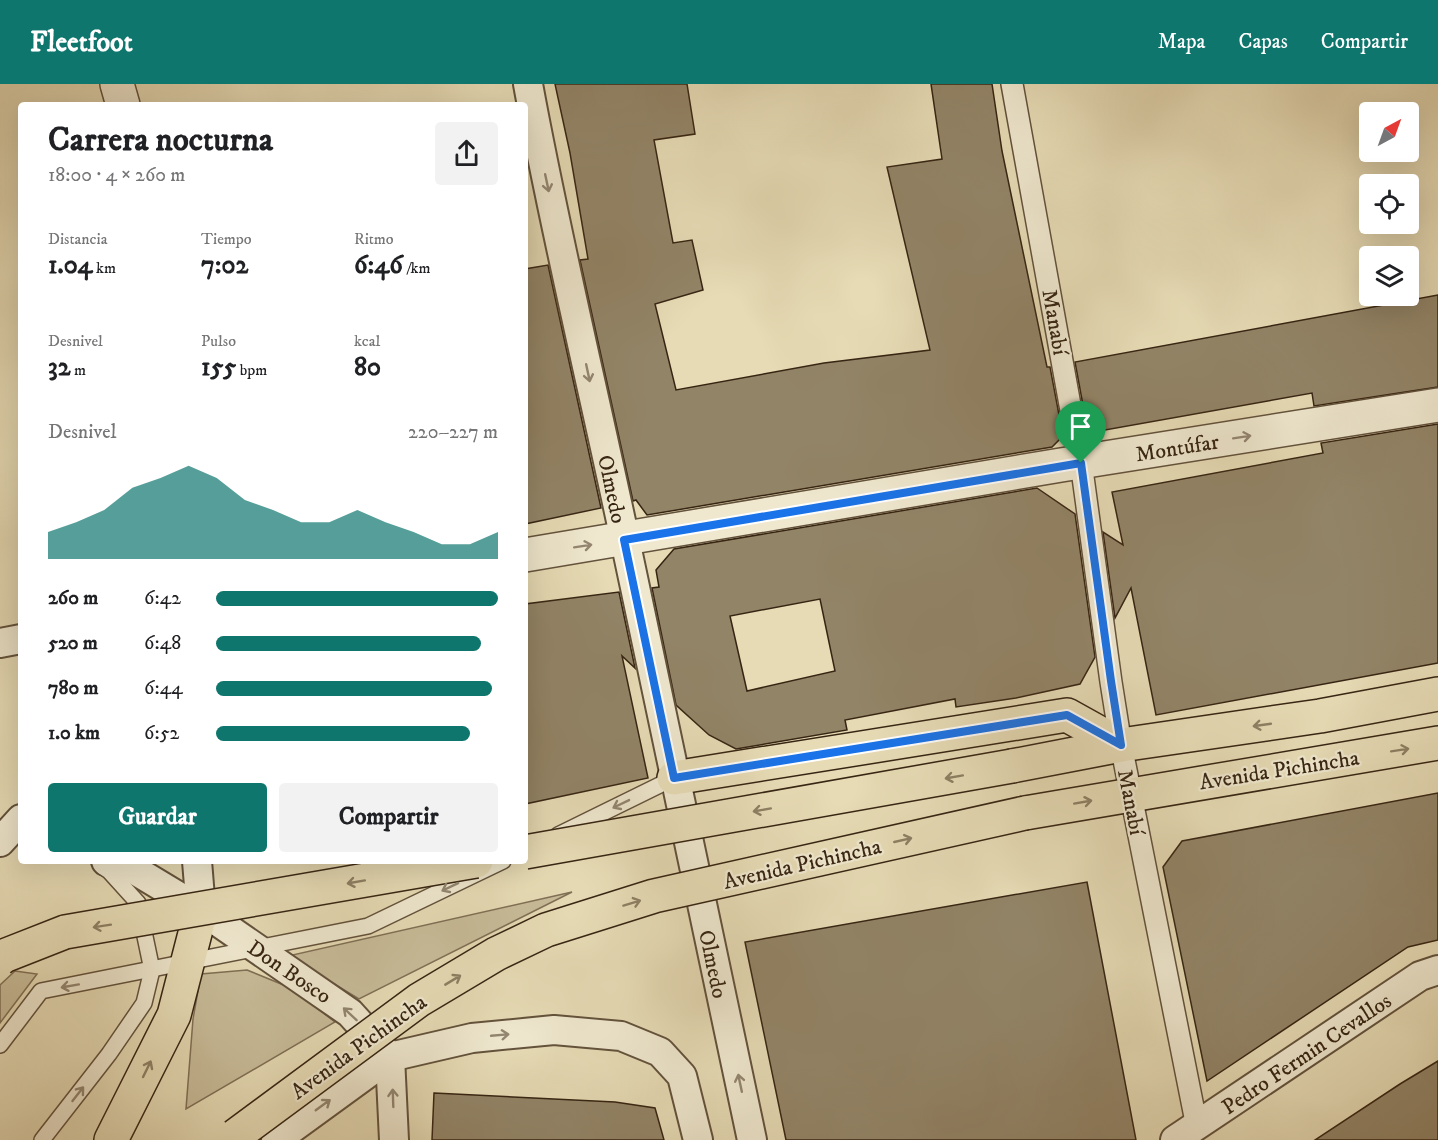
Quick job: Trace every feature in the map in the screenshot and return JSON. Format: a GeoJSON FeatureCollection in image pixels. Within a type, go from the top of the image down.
{"type":"FeatureCollection","features":[{"type":"Feature","properties":{"kind":"main road","name":"Avenida Pichincha"},"geometry":{"type":"LineString","coordinates":[[528,850],[1121,745],[1320,716],[1438,694]]}},
{"type":"Feature","properties":{"kind":"main road"},"geometry":{"type":"LineString","coordinates":[[674,778],[1067,715],[1121,745]]}},
{"type":"Feature","properties":{"kind":"main road","name":"Avenida Pichincha"},"geometry":{"type":"LineString","coordinates":[[231,1138],[419,1000],[496,954],[546,930],[654,896],[1026,813],[1438,743]]}},
{"type":"Feature","properties":{"kind":"main road"},"geometry":{"type":"LineString","coordinates":[[0,959],[65,932],[459,864]]}},
{"type":"Feature","properties":{"kind":"main road"},"geometry":{"type":"LineString","coordinates":[[111,1140],[174,1015],[201,910]]}},
{"type":"Feature","properties":{"kind":"street"},"geometry":{"type":"LineString","coordinates":[[117,84],[122,102]]}},
{"type":"Feature","properties":{"kind":"street","name":"Olmedo"},"geometry":{"type":"LineString","coordinates":[[528,84],[532,156],[624,540],[752,1140]]}},
{"type":"Feature","properties":{"kind":"street","name":"Manabí"},"geometry":{"type":"LineString","coordinates":[[1012,84],[1081,463],[1121,745],[1186,1134]]}},
{"type":"Feature","properties":{"kind":"street","name":"Montúfar"},"geometry":{"type":"LineString","coordinates":[[528,555],[1438,405]]}},
{"type":"Feature","properties":{"kind":"street"},"geometry":{"type":"LineString","coordinates":[[0,643],[18,640]]}},
{"type":"Feature","properties":{"kind":"street","name":"Don Bosco"},"geometry":{"type":"LineString","coordinates":[[116,864],[133,869],[201,910],[338,1003],[390,1057]]}},
{"type":"Feature","properties":{"kind":"street"},"geometry":{"type":"LineString","coordinates":[[197,864],[201,910]]}},
{"type":"Feature","properties":{"kind":"street","name":"Pedro Fermin Cevallos"},"geometry":{"type":"LineString","coordinates":[[1186,1134],[1420,976],[1438,970]]}},
{"type":"Feature","properties":{"kind":"street","name":"Avenida Pichincha"},"geometry":{"type":"LineString","coordinates":[[276,1140],[390,1057],[472,1038],[554,1030],[621,1036],[660,1052],[682,1076],[698,1140]]}},
{"type":"Feature","properties":{"kind":"street"},"geometry":{"type":"LineString","coordinates":[[390,1057],[394,1099],[394,1140]]}},
{"type":"Feature","properties":{"kind":"lane"},"geometry":{"type":"LineString","coordinates":[[528,850],[674,778]]}},
{"type":"Feature","properties":{"kind":"lane"},"geometry":{"type":"LineString","coordinates":[[42,1140],[144,1004],[152,970],[138,903],[109,871],[98,864]]}},
{"type":"Feature","properties":{"kind":"lane"},"geometry":{"type":"LineString","coordinates":[[0,1045],[41,991],[368,926],[497,864]]}},
{"type":"Feature","properties":{"kind":"shaded area"},"geometry":{"type":"Polygon","coordinates":[[[572,892],[359,999],[288,956],[572,892]]]}},
{"type":"Feature","properties":{"kind":"shaded area"},"geometry":{"type":"Polygon","coordinates":[[[247,970],[291,988],[335,1022],[186,1109],[193,1019],[201,974],[247,970]]]}},
{"type":"Feature","properties":{"kind":"shaded area"},"geometry":{"type":"Polygon","coordinates":[[[15,971],[37,974],[0,1023],[0,985],[15,971]]]}},
{"type":"Feature","properties":{"kind":"building"},"geometry":{"type":"Polygon","coordinates":[[[555,84],[687,84],[695,134],[654,140],[673,243],[692,240],[703,290],[655,304],[676,390],[824,363],[930,350],[887,167],[942,159],[931,84],[992,84],[1002,151],[1063,436],[1052,447],[647,515],[636,500],[633,501],[580,260],[588,259],[570,153],[555,84]]]}},
{"type":"Feature","properties":{"kind":"building"},"geometry":{"type":"Polygon","coordinates":[[[548,265],[601,508],[528,523],[528,268],[548,265]]]}},
{"type":"Feature","properties":{"kind":"building"},"geometry":{"type":"Polygon","coordinates":[[[1438,295],[1438,387],[1314,406],[1312,393],[1105,430],[1085,416],[1075,362],[1378,306],[1419,306],[1419,299],[1438,295]]]}},
{"type":"Feature","properties":{"kind":"building"},"geometry":{"type":"Polygon","coordinates":[[[1438,424],[1438,663],[1156,715],[1131,588],[1115,618],[1103,532],[1123,545],[1112,492],[1323,453],[1321,443],[1438,424]]]}},
{"type":"Feature","properties":{"kind":"building"},"geometry":{"type":"Polygon","coordinates":[[[1037,488],[1075,514],[1095,657],[1080,684],[1016,698],[956,707],[955,699],[845,720],[847,730],[736,749],[709,735],[676,705],[652,588],[659,587],[656,570],[674,549],[1037,488]],[[820,599],[730,616],[747,691],[835,671],[820,599]]]}},
{"type":"Feature","properties":{"kind":"building"},"geometry":{"type":"Polygon","coordinates":[[[619,592],[635,668],[622,656],[648,778],[528,803],[528,604],[619,592]]]}},
{"type":"Feature","properties":{"kind":"building"},"geometry":{"type":"Polygon","coordinates":[[[1438,793],[1438,940],[1408,947],[1207,1081],[1163,867],[1182,841],[1438,793]]]}},
{"type":"Feature","properties":{"kind":"building"},"geometry":{"type":"Polygon","coordinates":[[[1087,882],[1136,1140],[786,1140],[745,942],[1087,882]]]}},
{"type":"Feature","properties":{"kind":"building"},"geometry":{"type":"Polygon","coordinates":[[[1438,1061],[1438,1140],[1315,1140],[1400,1084],[1438,1061]]]}},
{"type":"Feature","properties":{"kind":"building"},"geometry":{"type":"Polygon","coordinates":[[[434,1093],[615,1102],[655,1108],[664,1140],[432,1140],[434,1093]]]}},
{"type":"Feature","properties":{"kind":"route"},"geometry":{"type":"LineString","coordinates":[[1081,463],[1121,745],[1067,715],[674,778],[624,540],[1081,463]]}}]}
